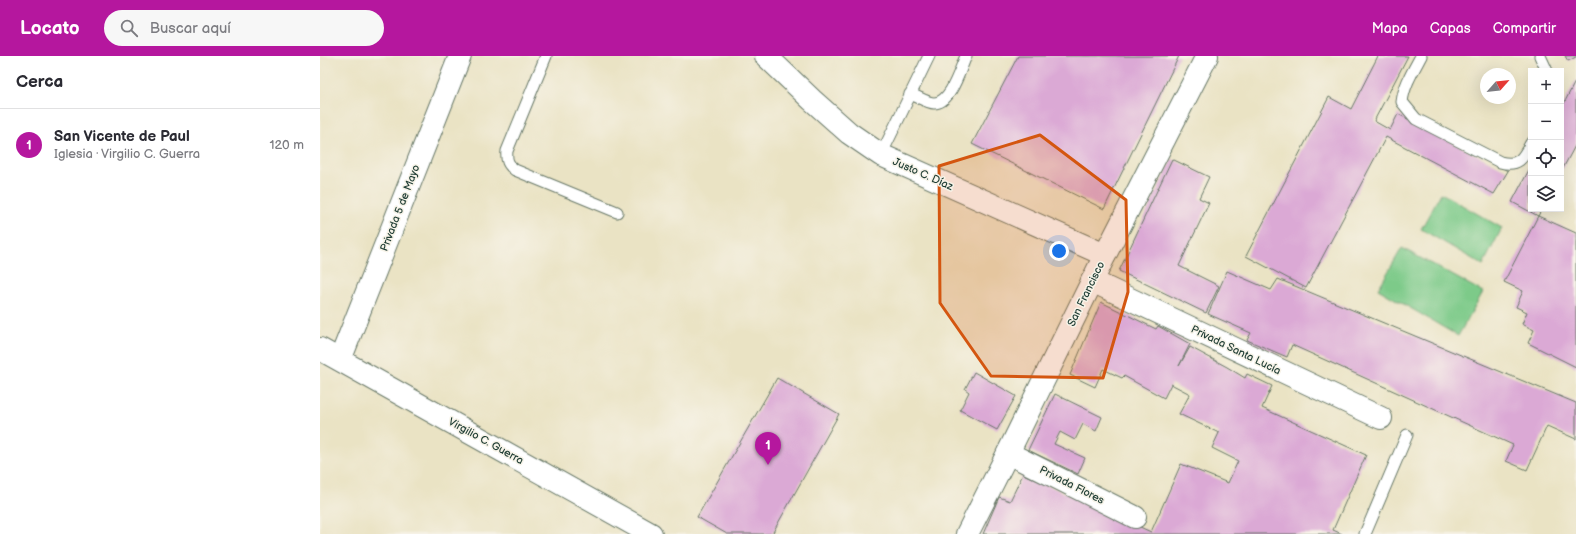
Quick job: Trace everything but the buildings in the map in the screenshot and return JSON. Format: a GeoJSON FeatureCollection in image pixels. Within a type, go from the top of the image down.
{"type":"FeatureCollection","features":[{"type":"Feature","properties":{"kind":"street","name":"Privada 5 de Mayo"},"geometry":{"type":"LineString","coordinates":[[340,360],[460,56]]}},
{"type":"Feature","properties":{"kind":"street","name":"Justo C. Díaz"},"geometry":{"type":"LineString","coordinates":[[766,56],[849,133],[881,155],[1105,255]]}},
{"type":"Feature","properties":{"kind":"street","name":"San Francisco"},"geometry":{"type":"LineString","coordinates":[[967,534],[1092,280],[1207,56]]}},
{"type":"Feature","properties":{"kind":"street","name":"Privada Santa Lucía"},"geometry":{"type":"LineString","coordinates":[[1092,280],[1381,418]]}},
{"type":"Feature","properties":{"kind":"street","name":"Virgilio C. Guerra"},"geometry":{"type":"LineString","coordinates":[[320,349],[651,534]]}},
{"type":"Feature","properties":{"kind":"street","name":"Privada Flores"},"geometry":{"type":"LineString","coordinates":[[1008,453],[1135,517]]}},
{"type":"Feature","properties":{"kind":"lane"},"geometry":{"type":"LineString","coordinates":[[546,56],[507,151],[506,157],[508,162],[515,170],[617,212]]}},
{"type":"Feature","properties":{"kind":"lane"},"geometry":{"type":"LineString","coordinates":[[881,155],[929,56]]}},
{"type":"Feature","properties":{"kind":"lane"},"geometry":{"type":"LineString","coordinates":[[910,94],[933,103],[942,101],[948,95],[966,56]]}},
{"type":"Feature","properties":{"kind":"lane"},"geometry":{"type":"LineString","coordinates":[[1421,56],[1406,82],[1402,102],[1407,110],[1416,119],[1500,162],[1514,164],[1521,159],[1528,148]]}},
{"type":"Feature","properties":{"kind":"lane"},"geometry":{"type":"LineString","coordinates":[[1540,56],[1545,68]]}},
{"type":"Feature","properties":{"kind":"lane"},"geometry":{"type":"LineString","coordinates":[[1365,534],[1407,435]]}},
{"type":"Feature","properties":{"kind":"highlighted area"},"geometry":{"type":"Polygon","coordinates":[[[1040,135],[1126,200],[1128,292],[1103,378],[991,376],[940,303],[939,166],[1040,135]]]}},
{"type":"Feature","properties":{"kind":"green space"},"geometry":{"type":"Polygon","coordinates":[[[1441,193],[1502,228],[1483,265],[1421,229],[1441,193]]]}},
{"type":"Feature","properties":{"kind":"green space"},"geometry":{"type":"Polygon","coordinates":[[[1402,248],[1483,292],[1458,336],[1378,289],[1402,248]]]}},
{"type":"Feature","properties":{"kind":"place","name":"San Vicente de Paul"},"geometry":{"type":"Point","coordinates":[768,465]}}]}
